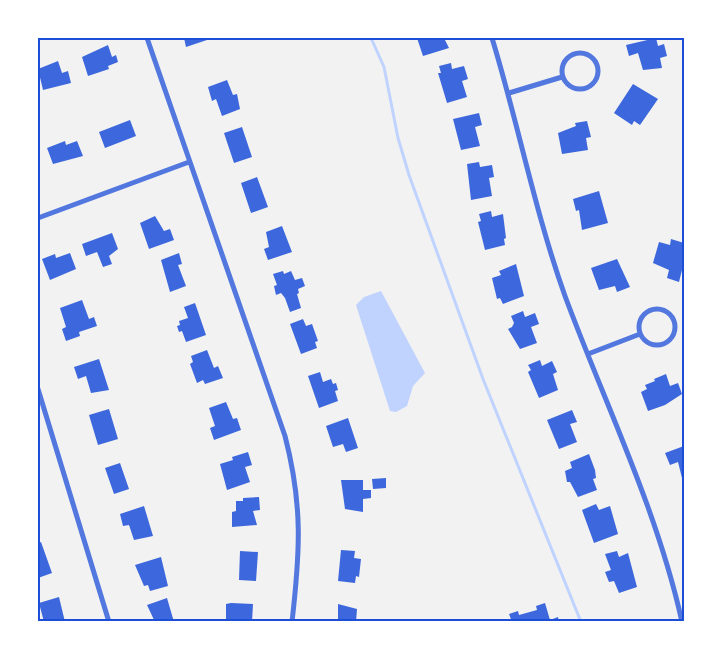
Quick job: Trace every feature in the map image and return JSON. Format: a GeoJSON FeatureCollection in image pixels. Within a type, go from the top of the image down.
{"type":"FeatureCollection","features":[{"type":"Feature","properties":{"kind":"street"},"geometry":{"type":"LineString","coordinates":[[147,38],[285,436],[293,465],[300,530],[292,621]]}},
{"type":"Feature","properties":{"kind":"street"},"geometry":{"type":"LineString","coordinates":[[492,38],[509,93],[546,237],[588,354],[670,567],[682,621]]}},
{"type":"Feature","properties":{"kind":"street"},"geometry":{"type":"LineString","coordinates":[[584,54],[596,63],[597,77],[587,88],[572,88],[562,77],[562,69],[569,56],[584,54]]}},
{"type":"Feature","properties":{"kind":"street"},"geometry":{"type":"LineString","coordinates":[[509,93],[562,77]]}},
{"type":"Feature","properties":{"kind":"street"},"geometry":{"type":"LineString","coordinates":[[38,218],[189,162]]}},
{"type":"Feature","properties":{"kind":"street"},"geometry":{"type":"LineString","coordinates":[[654,309],[666,311],[674,321],[674,333],[666,343],[648,343],[640,334],[639,328],[643,316],[654,309]]}},
{"type":"Feature","properties":{"kind":"street"},"geometry":{"type":"LineString","coordinates":[[588,354],[640,334]]}},
{"type":"Feature","properties":{"kind":"street"},"geometry":{"type":"LineString","coordinates":[[38,389],[109,621]]}},
{"type":"Feature","properties":{"kind":"water"},"geometry":{"type":"Polygon","coordinates":[[[381,291],[425,373],[413,386],[407,406],[396,412],[390,411],[356,305],[364,297],[381,291]]]}},
{"type":"Feature","properties":{"kind":"building"},"geometry":{"type":"Polygon","coordinates":[[[184,38],[213,38],[186,47],[184,38]]]}},
{"type":"Feature","properties":{"kind":"building"},"geometry":{"type":"Polygon","coordinates":[[[417,38],[444,38],[449,48],[423,56],[417,38]]]}},
{"type":"Feature","properties":{"kind":"building"},"geometry":{"type":"Polygon","coordinates":[[[656,38],[658,46],[664,44],[667,56],[660,58],[662,68],[643,70],[638,53],[629,56],[626,45],[656,38]]]}},
{"type":"Feature","properties":{"kind":"building"},"geometry":{"type":"Polygon","coordinates":[[[108,45],[112,57],[116,55],[118,62],[108,66],[109,69],[88,76],[82,57],[108,45]]]}},
{"type":"Feature","properties":{"kind":"building"},"geometry":{"type":"Polygon","coordinates":[[[58,61],[62,73],[68,71],[71,83],[43,90],[38,69],[58,61]]]}},
{"type":"Feature","properties":{"kind":"building"},"geometry":{"type":"Polygon","coordinates":[[[451,63],[452,69],[464,66],[468,79],[462,81],[467,97],[447,103],[438,73],[441,73],[439,66],[451,63]]]}},
{"type":"Feature","properties":{"kind":"building"},"geometry":{"type":"Polygon","coordinates":[[[227,80],[233,95],[237,94],[240,109],[222,116],[216,99],[212,101],[208,87],[227,80]]]}},
{"type":"Feature","properties":{"kind":"building"},"geometry":{"type":"Polygon","coordinates":[[[633,84],[658,99],[640,125],[634,121],[632,125],[614,113],[633,84]]]}},
{"type":"Feature","properties":{"kind":"building"},"geometry":{"type":"Polygon","coordinates":[[[479,113],[482,125],[475,127],[480,146],[461,150],[453,119],[479,113]]]}},
{"type":"Feature","properties":{"kind":"building"},"geometry":{"type":"Polygon","coordinates":[[[130,120],[136,136],[105,148],[99,132],[130,120]]]}},
{"type":"Feature","properties":{"kind":"building"},"geometry":{"type":"Polygon","coordinates":[[[587,121],[591,137],[586,138],[588,150],[562,154],[558,133],[576,126],[575,123],[587,121]]]}},
{"type":"Feature","properties":{"kind":"building"},"geometry":{"type":"Polygon","coordinates":[[[242,127],[252,157],[234,163],[224,133],[242,127]]]}},
{"type":"Feature","properties":{"kind":"building"},"geometry":{"type":"Polygon","coordinates":[[[65,141],[66,145],[77,141],[83,156],[53,164],[47,148],[65,141]]]}},
{"type":"Feature","properties":{"kind":"building"},"geometry":{"type":"Polygon","coordinates":[[[479,162],[480,167],[492,165],[494,177],[489,178],[492,196],[471,200],[467,164],[479,162]]]}},
{"type":"Feature","properties":{"kind":"building"},"geometry":{"type":"Polygon","coordinates":[[[257,177],[268,207],[251,213],[241,183],[257,177]]]}},
{"type":"Feature","properties":{"kind":"building"},"geometry":{"type":"Polygon","coordinates":[[[599,191],[608,223],[582,230],[579,210],[576,211],[573,199],[599,191]]]}},
{"type":"Feature","properties":{"kind":"building"},"geometry":{"type":"Polygon","coordinates":[[[491,211],[492,217],[503,214],[505,245],[485,250],[478,222],[481,221],[479,214],[491,211]]]}},
{"type":"Feature","properties":{"kind":"building"},"geometry":{"type":"Polygon","coordinates":[[[155,216],[164,231],[170,229],[174,240],[149,249],[140,223],[155,216]]]}},
{"type":"Feature","properties":{"kind":"building"},"geometry":{"type":"Polygon","coordinates":[[[282,226],[292,252],[268,260],[264,249],[269,247],[266,232],[282,226]]]}},
{"type":"Feature","properties":{"kind":"building"},"geometry":{"type":"Polygon","coordinates":[[[112,233],[118,249],[109,256],[112,264],[103,267],[97,252],[86,256],[82,244],[112,233]]]}},
{"type":"Feature","properties":{"kind":"building"},"geometry":{"type":"Polygon","coordinates":[[[671,239],[684,243],[684,262],[679,282],[667,278],[669,270],[653,263],[659,242],[670,245],[671,239]]]}},
{"type":"Feature","properties":{"kind":"building"},"geometry":{"type":"Polygon","coordinates":[[[70,253],[76,269],[50,280],[42,259],[55,254],[56,258],[70,253]]]}},
{"type":"Feature","properties":{"kind":"building"},"geometry":{"type":"Polygon","coordinates":[[[179,253],[182,264],[178,265],[186,286],[170,292],[161,260],[179,253]]]}},
{"type":"Feature","properties":{"kind":"building"},"geometry":{"type":"Polygon","coordinates":[[[617,259],[630,287],[617,292],[615,286],[599,290],[591,268],[617,259]]]}},
{"type":"Feature","properties":{"kind":"building"},"geometry":{"type":"Polygon","coordinates":[[[516,264],[524,296],[503,304],[500,298],[497,299],[492,278],[501,275],[499,271],[516,264]]]}},
{"type":"Feature","properties":{"kind":"building"},"geometry":{"type":"Polygon","coordinates":[[[283,271],[284,274],[291,271],[295,280],[302,278],[305,286],[298,289],[297,294],[301,308],[290,312],[285,298],[281,293],[276,295],[274,286],[277,285],[273,274],[283,271]]]}},
{"type":"Feature","properties":{"kind":"building"},"geometry":{"type":"Polygon","coordinates":[[[82,300],[89,319],[94,317],[97,326],[79,332],[80,336],[66,341],[62,329],[66,327],[60,308],[82,300]]]}},
{"type":"Feature","properties":{"kind":"building"},"geometry":{"type":"Polygon","coordinates":[[[195,303],[206,335],[186,342],[182,331],[179,332],[177,326],[180,325],[179,321],[188,318],[184,307],[195,303]]]}},
{"type":"Feature","properties":{"kind":"building"},"geometry":{"type":"Polygon","coordinates":[[[523,311],[525,317],[535,313],[539,324],[531,327],[537,343],[520,349],[508,329],[514,323],[511,316],[523,311]]]}},
{"type":"Feature","properties":{"kind":"building"},"geometry":{"type":"Polygon","coordinates":[[[303,319],[306,326],[312,324],[318,341],[315,342],[317,348],[301,354],[290,324],[303,319]]]}},
{"type":"Feature","properties":{"kind":"building"},"geometry":{"type":"Polygon","coordinates":[[[207,350],[214,368],[218,366],[223,378],[205,384],[203,380],[197,383],[190,364],[193,362],[191,356],[207,350]]]}},
{"type":"Feature","properties":{"kind":"building"},"geometry":{"type":"Polygon","coordinates":[[[99,359],[109,390],[91,393],[86,376],[78,379],[74,367],[99,359]]]}},
{"type":"Feature","properties":{"kind":"building"},"geometry":{"type":"Polygon","coordinates":[[[540,360],[542,366],[552,361],[557,372],[553,374],[558,390],[539,398],[528,372],[531,370],[528,365],[540,360]]]}},
{"type":"Feature","properties":{"kind":"building"},"geometry":{"type":"Polygon","coordinates":[[[320,372],[323,382],[331,379],[333,384],[336,383],[338,390],[335,391],[338,401],[319,408],[308,376],[320,372]]]}},
{"type":"Feature","properties":{"kind":"building"},"geometry":{"type":"Polygon","coordinates":[[[666,374],[670,386],[678,383],[682,394],[665,405],[648,411],[641,392],[647,389],[645,385],[666,374]]]}},
{"type":"Feature","properties":{"kind":"building"},"geometry":{"type":"Polygon","coordinates":[[[226,402],[233,419],[237,418],[241,430],[214,440],[210,428],[215,426],[209,408],[226,402]]]}},
{"type":"Feature","properties":{"kind":"building"},"geometry":{"type":"Polygon","coordinates":[[[109,409],[118,439],[98,445],[89,415],[109,409]]]}},
{"type":"Feature","properties":{"kind":"building"},"geometry":{"type":"Polygon","coordinates":[[[572,410],[577,422],[570,424],[577,442],[559,449],[547,420],[572,410]]]}},
{"type":"Feature","properties":{"kind":"building"},"geometry":{"type":"Polygon","coordinates":[[[348,418],[358,448],[346,452],[343,444],[333,447],[326,426],[348,418]]]}},
{"type":"Feature","properties":{"kind":"building"},"geometry":{"type":"Polygon","coordinates":[[[684,446],[684,486],[678,462],[670,465],[665,453],[684,446]]]}},
{"type":"Feature","properties":{"kind":"building"},"geometry":{"type":"Polygon","coordinates":[[[248,452],[252,465],[245,467],[250,482],[227,490],[220,464],[248,452]]]}},
{"type":"Feature","properties":{"kind":"building"},"geometry":{"type":"Polygon","coordinates":[[[589,454],[595,470],[596,478],[593,479],[597,490],[578,497],[570,482],[567,482],[565,471],[572,468],[570,462],[589,454]]]}},
{"type":"Feature","properties":{"kind":"building"},"geometry":{"type":"Polygon","coordinates":[[[120,463],[129,489],[114,494],[105,468],[120,463]]]}},
{"type":"Feature","properties":{"kind":"building"},"geometry":{"type":"Polygon","coordinates":[[[386,478],[386,488],[373,489],[372,479],[386,478]]]}},
{"type":"Feature","properties":{"kind":"building"},"geometry":{"type":"Polygon","coordinates":[[[341,480],[363,480],[363,490],[371,490],[371,498],[363,499],[363,512],[345,509],[341,480]]]}},
{"type":"Feature","properties":{"kind":"building"},"geometry":{"type":"Polygon","coordinates":[[[259,497],[260,510],[253,511],[257,525],[232,527],[232,512],[236,511],[236,501],[259,497]]]}},
{"type":"Feature","properties":{"kind":"building"},"geometry":{"type":"Polygon","coordinates":[[[596,504],[599,510],[610,506],[618,534],[594,543],[582,510],[596,504]]]}},
{"type":"Feature","properties":{"kind":"building"},"geometry":{"type":"Polygon","coordinates":[[[144,506],[153,536],[134,540],[129,525],[123,526],[120,514],[144,506]]]}},
{"type":"Feature","properties":{"kind":"building"},"geometry":{"type":"Polygon","coordinates":[[[41,542],[52,573],[38,578],[38,543],[41,542]]]}},
{"type":"Feature","properties":{"kind":"building"},"geometry":{"type":"Polygon","coordinates":[[[341,550],[355,551],[354,558],[361,559],[359,577],[356,576],[355,583],[338,581],[341,550]]]}},
{"type":"Feature","properties":{"kind":"building"},"geometry":{"type":"Polygon","coordinates":[[[240,551],[258,552],[256,581],[239,580],[240,551]]]}},
{"type":"Feature","properties":{"kind":"building"},"geometry":{"type":"Polygon","coordinates":[[[617,551],[619,557],[628,553],[637,587],[619,593],[614,581],[609,582],[605,572],[611,570],[605,554],[617,551]]]}},
{"type":"Feature","properties":{"kind":"building"},"geometry":{"type":"Polygon","coordinates":[[[161,557],[168,586],[150,591],[148,585],[144,586],[135,565],[161,557]]]}},
{"type":"Feature","properties":{"kind":"building"},"geometry":{"type":"Polygon","coordinates":[[[59,597],[65,622],[44,622],[39,603],[59,597]]]}},
{"type":"Feature","properties":{"kind":"building"},"geometry":{"type":"Polygon","coordinates":[[[167,598],[174,622],[155,622],[147,605],[167,598]]]}},
{"type":"Feature","properties":{"kind":"building"},"geometry":{"type":"Polygon","coordinates":[[[545,603],[550,620],[558,617],[559,622],[512,622],[509,614],[518,611],[519,615],[537,610],[536,606],[545,603]]]}},
{"type":"Feature","properties":{"kind":"building"},"geometry":{"type":"Polygon","coordinates":[[[226,604],[253,604],[252,622],[226,622],[226,604]]]}},
{"type":"Feature","properties":{"kind":"building"},"geometry":{"type":"Polygon","coordinates":[[[338,604],[357,609],[356,622],[338,622],[338,604]]]}},
{"type":"Feature","properties":{"kind":"waterway"},"geometry":{"type":"LineString","coordinates":[[371,38],[384,67],[398,138],[409,175],[483,379],[581,622]]}}]}
